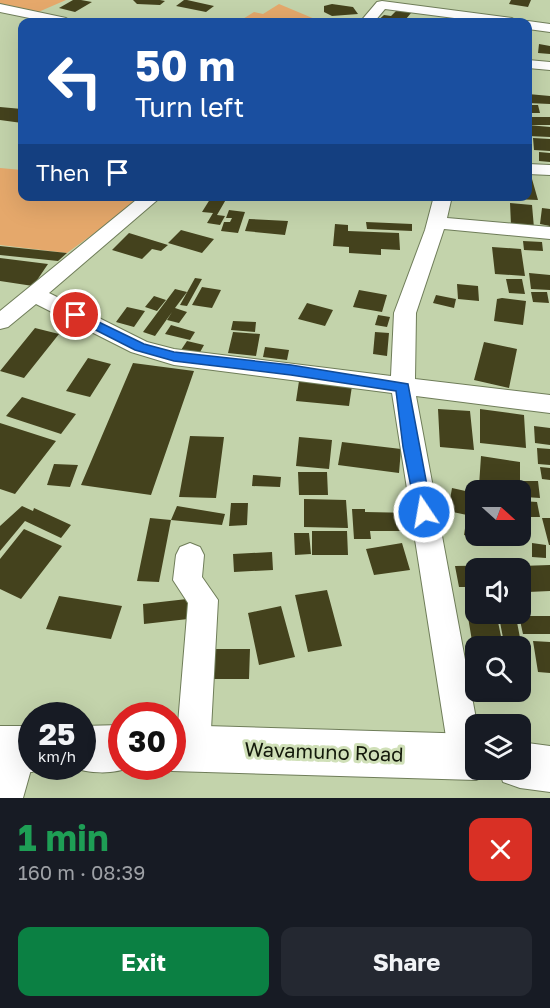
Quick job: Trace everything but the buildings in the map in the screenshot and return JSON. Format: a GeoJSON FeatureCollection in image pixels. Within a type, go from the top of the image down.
{"type":"FeatureCollection","features":[{"type":"Feature","properties":{"kind":"main road","name":"Wavamuno Road"},"geometry":{"type":"LineString","coordinates":[[186,748],[465,757]]}},
{"type":"Feature","properties":{"kind":"main road"},"geometry":{"type":"LineString","coordinates":[[531,766],[550,769]]}},
{"type":"Feature","properties":{"kind":"street"},"geometry":{"type":"LineString","coordinates":[[371,18],[385,3],[485,18]]}},
{"type":"Feature","properties":{"kind":"street"},"geometry":{"type":"LineString","coordinates":[[3,12],[41,18]]}},
{"type":"Feature","properties":{"kind":"street"},"geometry":{"type":"LineString","coordinates":[[532,26],[550,28]]}},
{"type":"Feature","properties":{"kind":"street"},"geometry":{"type":"LineString","coordinates":[[532,64],[550,66]]}},
{"type":"Feature","properties":{"kind":"street"},"geometry":{"type":"LineString","coordinates":[[532,169],[550,170]]}},
{"type":"Feature","properties":{"kind":"street"},"geometry":{"type":"LineString","coordinates":[[0,322],[147,201]]}},
{"type":"Feature","properties":{"kind":"street"},"geometry":{"type":"LineString","coordinates":[[442,201],[439,223],[405,303],[402,331],[403,387],[410,447],[465,725]]}},
{"type":"Feature","properties":{"kind":"street"},"geometry":{"type":"LineString","coordinates":[[439,223],[550,233]]}},
{"type":"Feature","properties":{"kind":"street"},"geometry":{"type":"LineString","coordinates":[[34,294],[139,347],[174,357],[550,404]]}},
{"type":"Feature","properties":{"kind":"street"},"geometry":{"type":"LineString","coordinates":[[186,726],[203,600],[187,580],[190,555]]}},
{"type":"Feature","properties":{"kind":"street"},"geometry":{"type":"LineString","coordinates":[[6,798],[17,749]]}},
{"type":"Feature","properties":{"kind":"shaded area"},"geometry":{"type":"Polygon","coordinates":[[[0,0],[66,0],[36,13],[0,6],[0,0]]]}},
{"type":"Feature","properties":{"kind":"shaded area"},"geometry":{"type":"Polygon","coordinates":[[[279,4],[312,18],[244,18],[254,12],[263,14],[279,4]]]}},
{"type":"Feature","properties":{"kind":"shaded area"},"geometry":{"type":"Polygon","coordinates":[[[0,168],[18,170],[18,201],[138,201],[67,253],[0,245],[0,168]]]}},
{"type":"Feature","properties":{"kind":"route"},"geometry":{"type":"LineString","coordinates":[[76,315],[139,347],[174,357],[291,370],[403,387],[410,447],[424,512]]}}]}
